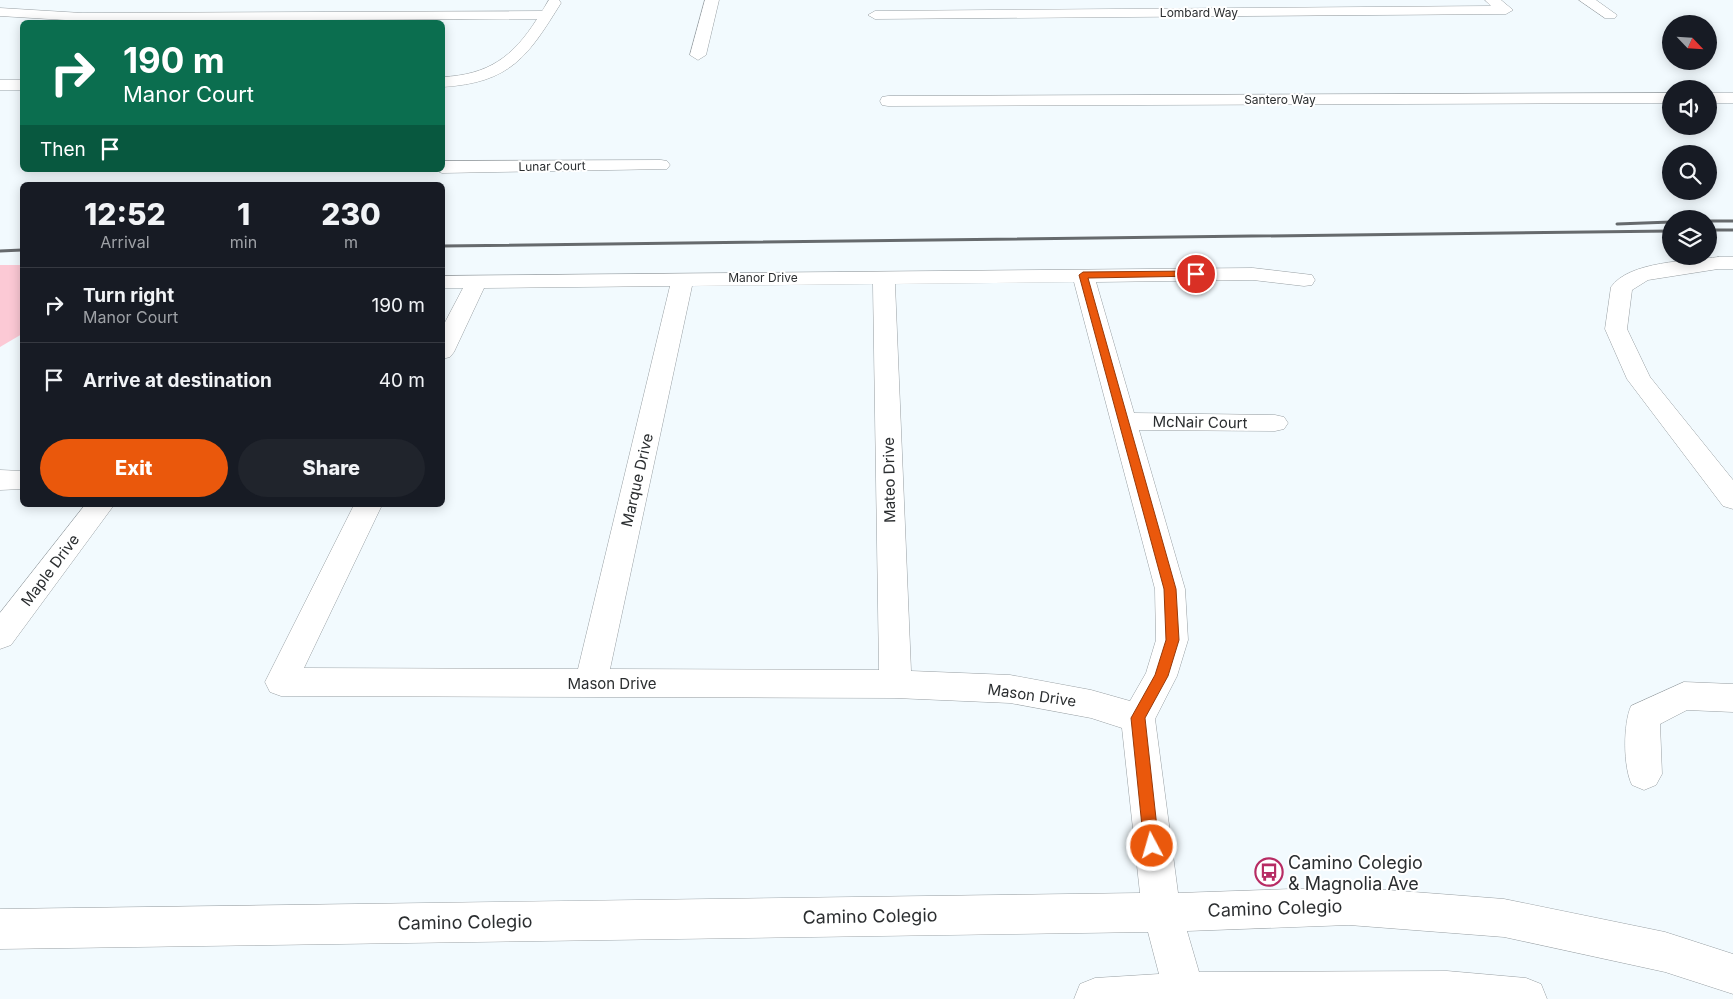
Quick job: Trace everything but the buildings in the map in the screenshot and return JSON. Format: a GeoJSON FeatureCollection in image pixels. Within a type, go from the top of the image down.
{"type":"FeatureCollection","features":[{"type":"Feature","properties":{"kind":"street"},"geometry":{"type":"LineString","coordinates":[[445,82],[468,78],[505,65],[518,55],[556,0]]}},
{"type":"Feature","properties":{"kind":"street"},"geometry":{"type":"LineString","coordinates":[[698,55],[712,0]]}},
{"type":"Feature","properties":{"kind":"street","name":"Lombard Way"},"geometry":{"type":"LineString","coordinates":[[875,15],[954,7],[1506,10],[1492,0]]}},
{"type":"Feature","properties":{"kind":"street"},"geometry":{"type":"LineString","coordinates":[[1586,0],[1610,15]]}},
{"type":"Feature","properties":{"kind":"street"},"geometry":{"type":"LineString","coordinates":[[0,12],[82,16],[546,15]]}},
{"type":"Feature","properties":{"kind":"street"},"geometry":{"type":"LineString","coordinates":[[0,85],[20,85]]}},
{"type":"Feature","properties":{"kind":"street","name":"Santero Way"},"geometry":{"type":"LineString","coordinates":[[888,101],[1662,98]]}},
{"type":"Feature","properties":{"kind":"street"},"geometry":{"type":"LineString","coordinates":[[1717,98],[1733,98]]}},
{"type":"Feature","properties":{"kind":"street","name":"Lunar Court"},"geometry":{"type":"LineString","coordinates":[[445,166],[661,165]]}},
{"type":"Feature","properties":{"kind":"street"},"geometry":{"type":"LineString","coordinates":[[1733,263],[1718,263],[1642,274],[1622,287],[1616,329],[1639,379],[1733,499]]}},
{"type":"Feature","properties":{"kind":"street","name":"Manor Drive"},"geometry":{"type":"LineString","coordinates":[[445,282],[884,276],[1253,274],[1304,280]]}},
{"type":"Feature","properties":{"kind":"street"},"geometry":{"type":"LineString","coordinates":[[1083,275],[1170,589],[1172,640],[1161,676],[1138,718],[1152,846],[1162,911],[1185,996]]}},
{"type":"Feature","properties":{"kind":"street","name":"Mateo Drive"},"geometry":{"type":"LineString","coordinates":[[884,276],[895,684]]}},
{"type":"Feature","properties":{"kind":"street","name":"Marque Drive"},"geometry":{"type":"LineString","coordinates":[[591,683],[683,278]]}},
{"type":"Feature","properties":{"kind":"street"},"geometry":{"type":"LineString","coordinates":[[445,346],[477,281]]}},
{"type":"Feature","properties":{"kind":"street","name":"McNair Court"},"geometry":{"type":"LineString","coordinates":[[1124,421],[1275,423]]}},
{"type":"Feature","properties":{"kind":"street"},"geometry":{"type":"LineString","coordinates":[[0,480],[20,480]]}},
{"type":"Feature","properties":{"kind":"street","name":"Maple Drive"},"geometry":{"type":"LineString","coordinates":[[0,636],[98,507]]}},
{"type":"Feature","properties":{"kind":"street","name":"Mason Drive"},"geometry":{"type":"LineString","coordinates":[[367,507],[281,682],[895,684],[1010,689],[1091,704],[1138,718]]}},
{"type":"Feature","properties":{"kind":"street"},"geometry":{"type":"LineString","coordinates":[[1644,774],[1643,716],[1684,696],[1733,698]]}},
{"type":"Feature","properties":{"kind":"street","name":"Camino Colegio"},"geometry":{"type":"LineString","coordinates":[[0,929],[1162,911],[1250,912],[1349,906],[1504,918],[1665,952],[1733,974]]}},
{"type":"Feature","properties":{"kind":"street"},"geometry":{"type":"LineString","coordinates":[[1095,999],[1447,992],[1526,999]]}},
{"type":"Feature","properties":{"kind":"shaded area"},"geometry":{"type":"Polygon","coordinates":[[[0,265],[20,265],[20,335],[0,347],[0,265]]]}},
{"type":"Feature","properties":{"kind":"railway"},"geometry":{"type":"LineString","coordinates":[[1717,221],[1733,221]]}},
{"type":"Feature","properties":{"kind":"railway"},"geometry":{"type":"LineString","coordinates":[[1617,224],[1662,222]]}},
{"type":"Feature","properties":{"kind":"railway"},"geometry":{"type":"LineString","coordinates":[[1717,230],[1733,230]]}},
{"type":"Feature","properties":{"kind":"railway"},"geometry":{"type":"LineString","coordinates":[[445,246],[1662,231]]}},
{"type":"Feature","properties":{"kind":"railway"},"geometry":{"type":"LineString","coordinates":[[0,251],[20,250]]}},
{"type":"Feature","properties":{"kind":"place","name":"Camino Colegio & Magnolia Ave"},"geometry":{"type":"Point","coordinates":[1269,872]}},
{"type":"Feature","properties":{"kind":"route"},"geometry":{"type":"LineString","coordinates":[[1152,846],[1138,718],[1161,676],[1172,640],[1170,589],[1083,275],[1196,274]]}}]}
